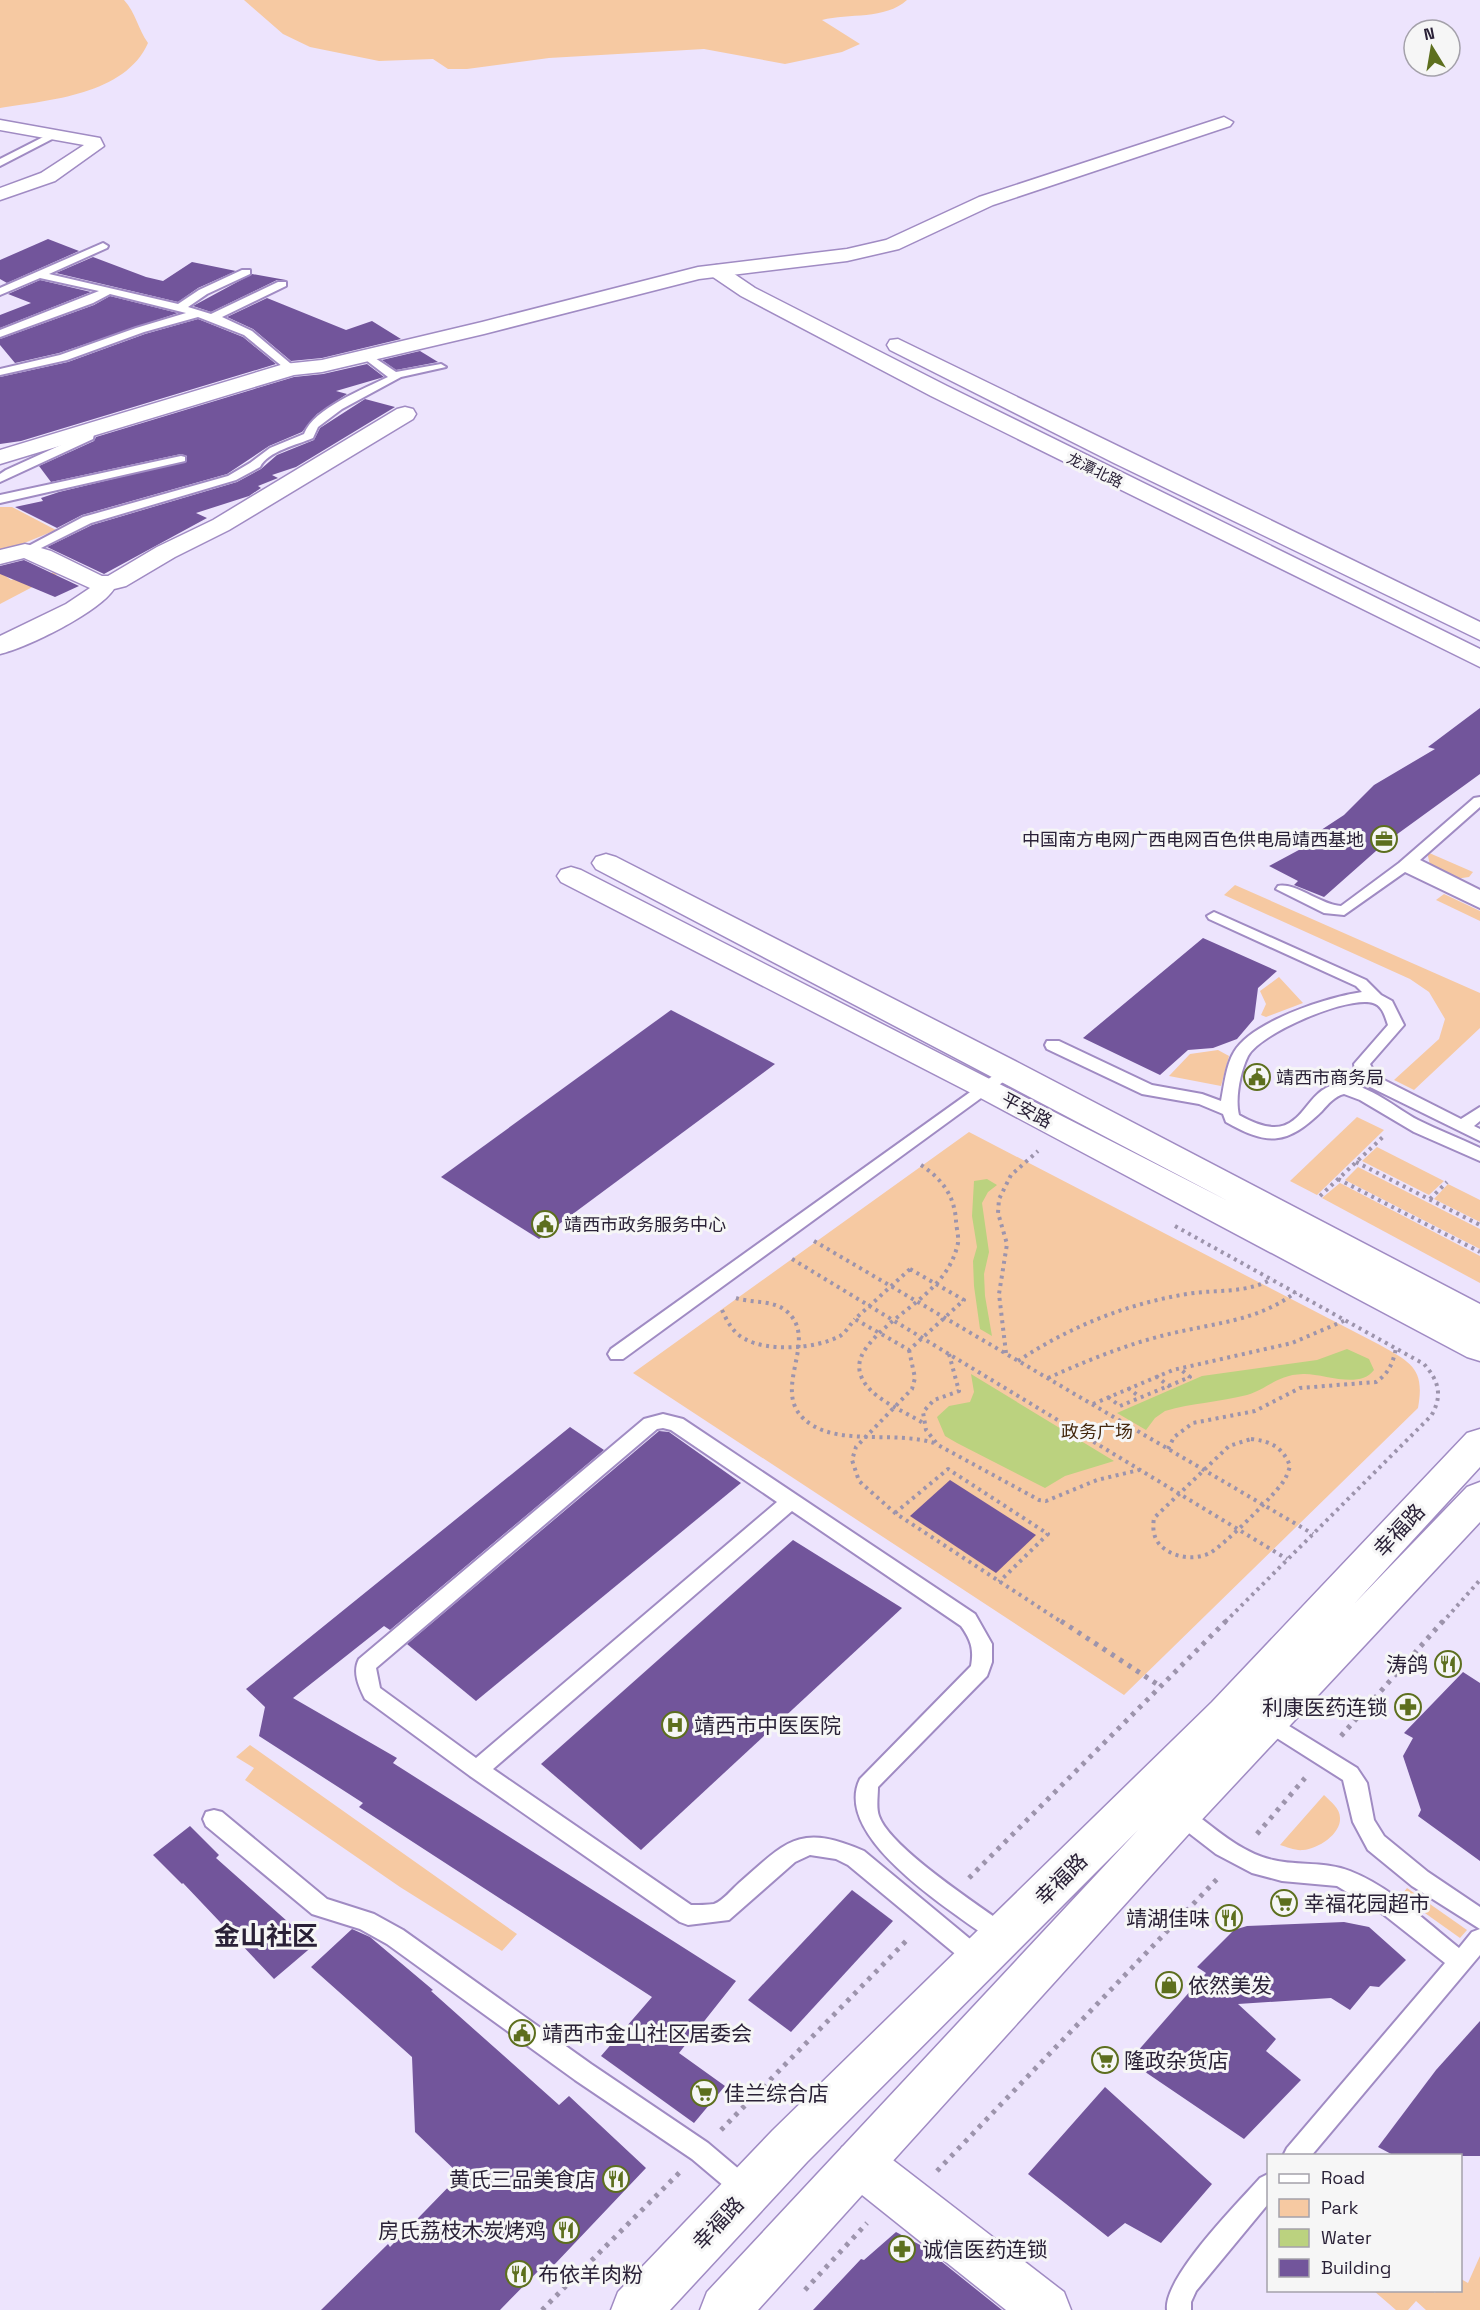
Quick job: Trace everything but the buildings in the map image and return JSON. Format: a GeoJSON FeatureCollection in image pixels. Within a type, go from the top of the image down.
{"type":"FeatureCollection","features":[{"type":"Feature","properties":{"kind":"street"},"geometry":{"type":"LineString","coordinates":[[5,464],[89,429],[292,369],[322,366],[484,328],[675,278],[747,265],[847,255],[892,245],[986,201],[1224,122]]}},
{"type":"Feature","properties":{"kind":"street"},"geometry":{"type":"LineString","coordinates":[[0,194],[48,177],[95,146],[94,142],[86,140],[3,129]]}},
{"type":"Feature","properties":{"kind":"street","name":"龙潭北路"},"geometry":{"type":"LineString","coordinates":[[747,265],[890,341],[1122,458],[1480,632]]}},
{"type":"Feature","properties":{"kind":"street","name":"龙潭北路"},"geometry":{"type":"LineString","coordinates":[[717,271],[748,292],[949,397],[1480,659]]}},
{"type":"Feature","properties":{"kind":"street"},"geometry":{"type":"LineString","coordinates":[[0,557],[25,551],[42,556],[93,582],[105,584],[221,525],[405,414]]}},
{"type":"Feature","properties":{"kind":"street"},"geometry":{"type":"LineString","coordinates":[[0,646],[75,609],[103,591],[105,584]]}},
{"type":"Feature","properties":{"kind":"street","name":"平安路"},"geometry":{"type":"LineString","coordinates":[[606,863],[1480,1348]]}},
{"type":"Feature","properties":{"kind":"street","name":"平安路"},"geometry":{"type":"LineString","coordinates":[[571,876],[996,1078],[1480,1320]]}},
{"type":"Feature","properties":{"kind":"street","name":"幸福路"},"geometry":{"type":"LineString","coordinates":[[636,2310],[748,2191],[1227,1714],[1480,1443]]}},
{"type":"Feature","properties":{"kind":"street","name":"幸福路"},"geometry":{"type":"LineString","coordinates":[[725,2310],[1180,1814],[1480,1497]]}},
{"type":"Feature","properties":{"kind":"street"},"geometry":{"type":"LineString","coordinates":[[859,2163],[909,2200],[1039,2308]]}},
{"type":"Feature","properties":{"kind":"lane"},"geometry":{"type":"LineString","coordinates":[[0,163],[53,135]]}},
{"type":"Feature","properties":{"kind":"lane"},"geometry":{"type":"LineString","coordinates":[[0,292],[103,246]]}},
{"type":"Feature","properties":{"kind":"lane"},"geometry":{"type":"LineString","coordinates":[[178,309],[203,292],[246,272]]}},
{"type":"Feature","properties":{"kind":"lane"},"geometry":{"type":"LineString","coordinates":[[41,275],[213,317],[248,333],[292,369]]}},
{"type":"Feature","properties":{"kind":"lane"},"geometry":{"type":"LineString","coordinates":[[213,317],[282,284]]}},
{"type":"Feature","properties":{"kind":"lane"},"geometry":{"type":"LineString","coordinates":[[0,334],[89,301],[108,291]]}},
{"type":"Feature","properties":{"kind":"lane"},"geometry":{"type":"LineString","coordinates":[[0,372],[63,358],[129,334],[195,314]]}},
{"type":"Feature","properties":{"kind":"lane"},"geometry":{"type":"LineString","coordinates":[[366,355],[396,375]]}},
{"type":"Feature","properties":{"kind":"lane"},"geometry":{"type":"LineString","coordinates":[[25,551],[87,520],[241,474],[242,471],[256,465],[256,462],[268,453],[309,436],[313,425],[396,375],[441,367]]}},
{"type":"Feature","properties":{"kind":"lane"},"geometry":{"type":"LineString","coordinates":[[0,499],[181,459]]}},
{"type":"Feature","properties":{"kind":"lane"},"geometry":{"type":"LineString","coordinates":[[0,479],[5,464],[27,479],[52,486]]}},
{"type":"Feature","properties":{"kind":"lane"},"geometry":{"type":"LineString","coordinates":[[1283,889],[1329,910],[1344,911],[1407,863],[1479,801]]}},
{"type":"Feature","properties":{"kind":"lane"},"geometry":{"type":"LineString","coordinates":[[1407,863],[1478,894]]}},
{"type":"Feature","properties":{"kind":"lane"},"geometry":{"type":"LineString","coordinates":[[1214,916],[1361,983],[1376,998],[1387,1004],[1396,1025],[1390,1036],[1367,1056],[1362,1064],[1363,1071],[1370,1080],[1480,1136]]}},
{"type":"Feature","properties":{"kind":"lane"},"geometry":{"type":"LineString","coordinates":[[1376,998],[1343,1001],[1273,1026],[1241,1053],[1228,1110],[1232,1118],[1271,1136],[1286,1133],[1330,1093],[1340,1089],[1353,1090],[1402,1119],[1480,1155]]}},
{"type":"Feature","properties":{"kind":"lane"},"geometry":{"type":"LineString","coordinates":[[1053,1045],[1148,1090],[1202,1099],[1228,1110]]}},
{"type":"Feature","properties":{"kind":"lane"},"geometry":{"type":"LineString","coordinates":[[617,1354],[996,1078]]}},
{"type":"Feature","properties":{"kind":"lane"},"geometry":{"type":"LineString","coordinates":[[1462,1127],[1480,1112]]}},
{"type":"Feature","properties":{"kind":"lane"},"geometry":{"type":"LineString","coordinates":[[663,1421],[676,1424],[968,1620],[981,1637],[985,1652],[980,1670],[879,1770],[867,1785],[868,1817],[882,1839],[911,1867],[951,1896],[991,1948],[929,1918],[856,1858],[838,1850],[809,1845],[787,1855],[721,1913],[687,1915],[477,1770],[372,1693],[367,1680],[366,1665],[651,1424],[663,1421]]}},
{"type":"Feature","properties":{"kind":"lane"},"geometry":{"type":"LineString","coordinates":[[477,1770],[790,1502]]}},
{"type":"Feature","properties":{"kind":"lane"},"geometry":{"type":"LineString","coordinates":[[1268,1722],[1350,1774],[1359,1792],[1364,1822],[1376,1843],[1420,1879],[1480,1919]]}},
{"type":"Feature","properties":{"kind":"lane"},"geometry":{"type":"LineString","coordinates":[[1180,1814],[1239,1856],[1272,1870],[1326,1874],[1343,1878],[1385,1902],[1460,1962]]}},
{"type":"Feature","properties":{"kind":"lane"},"geometry":{"type":"LineString","coordinates":[[214,1819],[320,1907],[366,1922],[395,1936],[583,2072],[700,2151],[748,2191]]}},
{"type":"Feature","properties":{"kind":"lane"},"geometry":{"type":"LineString","coordinates":[[1297,2154],[1480,1939]]}},
{"type":"Feature","properties":{"kind":"lane"},"geometry":{"type":"LineString","coordinates":[[1179,2310],[1178,2301],[1187,2282],[1267,2188]]}},
{"type":"Feature","properties":{"kind":"path"},"geometry":{"type":"LineString","coordinates":[[1320,1196],[1402,1119]]}},
{"type":"Feature","properties":{"kind":"path"},"geometry":{"type":"LineString","coordinates":[[1028,1145],[1048,1156]]}},
{"type":"Feature","properties":{"kind":"path"},"geometry":{"type":"LineString","coordinates":[[897,1150],[940,1177],[952,1196],[958,1242],[951,1266],[939,1285],[866,1348],[859,1363],[862,1375],[872,1390],[923,1423],[931,1438],[938,1445]]}},
{"type":"Feature","properties":{"kind":"path"},"geometry":{"type":"LineString","coordinates":[[1006,1354],[999,1303],[1001,1266],[1008,1245],[998,1210],[999,1202],[1004,1184],[1012,1173],[1038,1151]]}},
{"type":"Feature","properties":{"kind":"path"},"geometry":{"type":"LineString","coordinates":[[1356,1162],[1480,1224]]}},
{"type":"Feature","properties":{"kind":"path"},"geometry":{"type":"LineString","coordinates":[[1338,1179],[1480,1252]]}},
{"type":"Feature","properties":{"kind":"path"},"geometry":{"type":"LineString","coordinates":[[1430,1199],[1447,1182]]}},
{"type":"Feature","properties":{"kind":"path"},"geometry":{"type":"LineString","coordinates":[[951,1896],[1431,1416],[1438,1404],[1441,1390],[1436,1377],[1424,1364],[1170,1223]]}},
{"type":"Feature","properties":{"kind":"path"},"geometry":{"type":"LineString","coordinates":[[792,1227],[1313,1534]]}},
{"type":"Feature","properties":{"kind":"path"},"geometry":{"type":"LineString","coordinates":[[768,1244],[1287,1559]]}},
{"type":"Feature","properties":{"kind":"path"},"geometry":{"type":"LineString","coordinates":[[693,1299],[715,1300],[731,1327],[747,1340],[759,1344],[798,1345],[838,1338],[855,1318],[910,1269],[964,1300],[909,1350]]}},
{"type":"Feature","properties":{"kind":"path"},"geometry":{"type":"LineString","coordinates":[[729,1273],[726,1287],[734,1297],[778,1306],[793,1317],[798,1345],[797,1366],[789,1390],[801,1417],[828,1431],[864,1435],[909,1435],[938,1445],[1039,1500],[1046,1501],[1097,1480],[1140,1470]]}},
{"type":"Feature","properties":{"kind":"path"},"geometry":{"type":"LineString","coordinates":[[1018,1361],[1070,1331],[1139,1306],[1187,1294],[1255,1289],[1272,1280]]}},
{"type":"Feature","properties":{"kind":"path"},"geometry":{"type":"LineString","coordinates":[[1047,1378],[1125,1345],[1166,1334],[1251,1318],[1278,1307],[1296,1292]]}},
{"type":"Feature","properties":{"kind":"path"},"geometry":{"type":"LineString","coordinates":[[855,1318],[909,1350],[915,1378],[912,1389],[864,1435],[856,1448],[852,1460],[853,1469],[863,1486],[895,1513],[1160,1686]]}},
{"type":"Feature","properties":{"kind":"path"},"geometry":{"type":"LineString","coordinates":[[1092,1404],[1179,1368],[1281,1348],[1346,1320]]}},
{"type":"Feature","properties":{"kind":"path"},"geometry":{"type":"LineString","coordinates":[[1168,1449],[1172,1439],[1182,1428],[1193,1422],[1255,1410],[1292,1390],[1311,1386],[1348,1386],[1377,1382],[1393,1367],[1396,1348]]}},
{"type":"Feature","properties":{"kind":"path"},"geometry":{"type":"LineString","coordinates":[[923,1423],[925,1407],[931,1401],[958,1391],[957,1377],[949,1354]]}},
{"type":"Feature","properties":{"kind":"path"},"geometry":{"type":"LineString","coordinates":[[1107,1397],[1120,1406],[1170,1387],[1190,1377],[1179,1368]]}},
{"type":"Feature","properties":{"kind":"path"},"geometry":{"type":"LineString","coordinates":[[1156,1376],[1170,1387]]}},
{"type":"Feature","properties":{"kind":"path"},"geometry":{"type":"LineString","coordinates":[[1128,1388],[1140,1397]]}},
{"type":"Feature","properties":{"kind":"path"},"geometry":{"type":"LineString","coordinates":[[1258,1439],[1273,1444],[1283,1451],[1290,1466],[1285,1480],[1210,1553],[1192,1558],[1170,1553],[1155,1539],[1152,1524],[1154,1518],[1205,1470],[1238,1441],[1258,1439]]}},
{"type":"Feature","properties":{"kind":"path"},"geometry":{"type":"LineString","coordinates":[[895,1513],[948,1469],[1048,1534],[999,1582]]}},
{"type":"Feature","properties":{"kind":"path"},"geometry":{"type":"LineString","coordinates":[[803,2292],[876,2214],[909,2200],[1239,1856],[1323,1756],[1480,1580]]}},
{"type":"Feature","properties":{"kind":"path"},"geometry":{"type":"LineString","coordinates":[[542,2310],[929,1918]]}},
{"type":"Feature","properties":{"kind":"green space"},"geometry":{"type":"Polygon","coordinates":[[[0,0],[124,0],[148,43],[137,60],[122,74],[104,84],[62,98],[0,108],[0,0]]]}},
{"type":"Feature","properties":{"kind":"green space"},"geometry":{"type":"Polygon","coordinates":[[[244,0],[907,0],[888,11],[822,20],[860,44],[842,52],[785,64],[704,49],[549,58],[467,69],[448,69],[433,59],[379,61],[310,47],[283,34],[244,0]]]}},
{"type":"Feature","properties":{"kind":"green space"},"geometry":{"type":"Polygon","coordinates":[[[0,507],[12,507],[56,530],[0,553],[0,507]]]}},
{"type":"Feature","properties":{"kind":"green space"},"geometry":{"type":"Polygon","coordinates":[[[58,570],[61,572],[0,604],[0,572],[11,580],[34,572],[44,576],[58,570]]]}},
{"type":"Feature","properties":{"kind":"green space"},"geometry":{"type":"Polygon","coordinates":[[[1427,852],[1473,872],[1469,877],[1455,879],[1430,865],[1427,852]]]}},
{"type":"Feature","properties":{"kind":"green space"},"geometry":{"type":"Polygon","coordinates":[[[1235,885],[1480,993],[1480,1028],[1414,1090],[1394,1080],[1439,1039],[1445,1019],[1429,992],[1410,979],[1224,895],[1235,885]]]}},
{"type":"Feature","properties":{"kind":"green space"},"geometry":{"type":"Polygon","coordinates":[[[1444,894],[1480,911],[1480,921],[1436,900],[1444,894]]]}},
{"type":"Feature","properties":{"kind":"green space"},"geometry":{"type":"Polygon","coordinates":[[[1279,977],[1303,1003],[1266,1017],[1261,1015],[1266,1004],[1260,991],[1279,977]]]}},
{"type":"Feature","properties":{"kind":"green space"},"geometry":{"type":"Polygon","coordinates":[[[1218,1050],[1229,1056],[1221,1086],[1169,1076],[1190,1054],[1218,1050]]]}},
{"type":"Feature","properties":{"kind":"green space"},"geometry":{"type":"Polygon","coordinates":[[[1357,1117],[1384,1130],[1317,1195],[1290,1181],[1357,1117]]]}},
{"type":"Feature","properties":{"kind":"green space","name":"政务广场"},"geometry":{"type":"Polygon","coordinates":[[[969,1132],[1380,1345],[1408,1363],[1414,1369],[1420,1384],[1418,1408],[1124,1695],[633,1373],[969,1132]]]}},
{"type":"Feature","properties":{"kind":"green space"},"geometry":{"type":"Polygon","coordinates":[[[1377,1147],[1444,1181],[1429,1195],[1362,1161],[1377,1147]]]}},
{"type":"Feature","properties":{"kind":"green space"},"geometry":{"type":"Polygon","coordinates":[[[1358,1167],[1480,1229],[1480,1249],[1345,1180],[1358,1167]]]}},
{"type":"Feature","properties":{"kind":"green space"},"geometry":{"type":"Polygon","coordinates":[[[1340,1183],[1480,1256],[1480,1283],[1322,1198],[1340,1183]]]}},
{"type":"Feature","properties":{"kind":"green space"},"geometry":{"type":"Polygon","coordinates":[[[1448,1184],[1480,1200],[1480,1222],[1434,1199],[1448,1184]]]}},
{"type":"Feature","properties":{"kind":"green space"},"geometry":{"type":"Polygon","coordinates":[[[250,1745],[517,1934],[502,1951],[400,1887],[245,1780],[254,1768],[236,1757],[250,1745]]]}},
{"type":"Feature","properties":{"kind":"green space"},"geometry":{"type":"Polygon","coordinates":[[[1324,1795],[1335,1805],[1340,1814],[1337,1830],[1333,1835],[1322,1844],[1309,1849],[1297,1850],[1280,1845],[1324,1795]]]}},
{"type":"Feature","properties":{"kind":"green space"},"geometry":{"type":"Polygon","coordinates":[[[1407,1888],[1467,1930],[1460,1938],[1401,1896],[1407,1888]]]}},
{"type":"Feature","properties":{"kind":"green space"},"geometry":{"type":"Polygon","coordinates":[[[1480,2256],[1480,2310],[1426,2310],[1416,2301],[1408,2310],[1396,2310],[1375,2292],[1462,2292],[1462,2280],[1468,2283],[1480,2256]]]}},
{"type":"Feature","properties":{"kind":"water"},"geometry":{"type":"Polygon","coordinates":[[[987,1179],[997,1185],[988,1192],[982,1203],[989,1252],[984,1274],[985,1296],[992,1336],[980,1329],[973,1261],[977,1247],[972,1216],[974,1181],[987,1179]]]}},
{"type":"Feature","properties":{"kind":"water"},"geometry":{"type":"Polygon","coordinates":[[[1347,1349],[1369,1359],[1374,1370],[1367,1376],[1350,1380],[1311,1374],[1286,1377],[1247,1395],[1165,1411],[1155,1418],[1146,1430],[1117,1413],[1202,1376],[1317,1360],[1347,1349]]]}},
{"type":"Feature","properties":{"kind":"water"},"geometry":{"type":"Polygon","coordinates":[[[971,1374],[1114,1461],[1065,1476],[1045,1488],[945,1436],[937,1417],[949,1406],[970,1402],[974,1392],[971,1374]]]}},
{"type":"Feature","properties":{"kind":"place","name":"中国南方电网广西电网百色供电局靖西基地"},"geometry":{"type":"Point","coordinates":[1384,839]}},
{"type":"Feature","properties":{"kind":"place","name":"靖西市商务局"},"geometry":{"type":"Point","coordinates":[1257,1077]}},
{"type":"Feature","properties":{"kind":"place","name":"靖西市政务服务中心"},"geometry":{"type":"Point","coordinates":[545,1224]}},
{"type":"Feature","properties":{"kind":"place","name":"涛鸽"},"geometry":{"type":"Point","coordinates":[1448,1664]}},
{"type":"Feature","properties":{"kind":"place","name":"利康医药连锁"},"geometry":{"type":"Point","coordinates":[1408,1707]}},
{"type":"Feature","properties":{"kind":"place","name":"靖西市中医医院"},"geometry":{"type":"Point","coordinates":[675,1725]}},
{"type":"Feature","properties":{"kind":"place","name":"幸福花园超市"},"geometry":{"type":"Point","coordinates":[1284,1903]}},
{"type":"Feature","properties":{"kind":"place","name":"靖湖佳味"},"geometry":{"type":"Point","coordinates":[1229,1918]}},
{"type":"Feature","properties":{"kind":"place","name":"依然美发"},"geometry":{"type":"Point","coordinates":[1169,1985]}},
{"type":"Feature","properties":{"kind":"place","name":"靖西市金山社区居委会"},"geometry":{"type":"Point","coordinates":[522,2033]}},
{"type":"Feature","properties":{"kind":"place","name":"隆政杂货店"},"geometry":{"type":"Point","coordinates":[1105,2060]}},
{"type":"Feature","properties":{"kind":"place","name":"佳兰综合店"},"geometry":{"type":"Point","coordinates":[704,2093]}},
{"type":"Feature","properties":{"kind":"place","name":"黄氏三品美食店"},"geometry":{"type":"Point","coordinates":[616,2179]}},
{"type":"Feature","properties":{"kind":"place","name":"房氏荔枝木炭烤鸡"},"geometry":{"type":"Point","coordinates":[566,2230]}},
{"type":"Feature","properties":{"kind":"place","name":"诚信医药连锁"},"geometry":{"type":"Point","coordinates":[902,2249]}},
{"type":"Feature","properties":{"kind":"place","name":"布依羊肉粉"},"geometry":{"type":"Point","coordinates":[519,2274]}},
{"type":"Feature","properties":{"kind":"district","name":"金山社区"},"geometry":{"type":"Point","coordinates":[266,1936]}}]}
